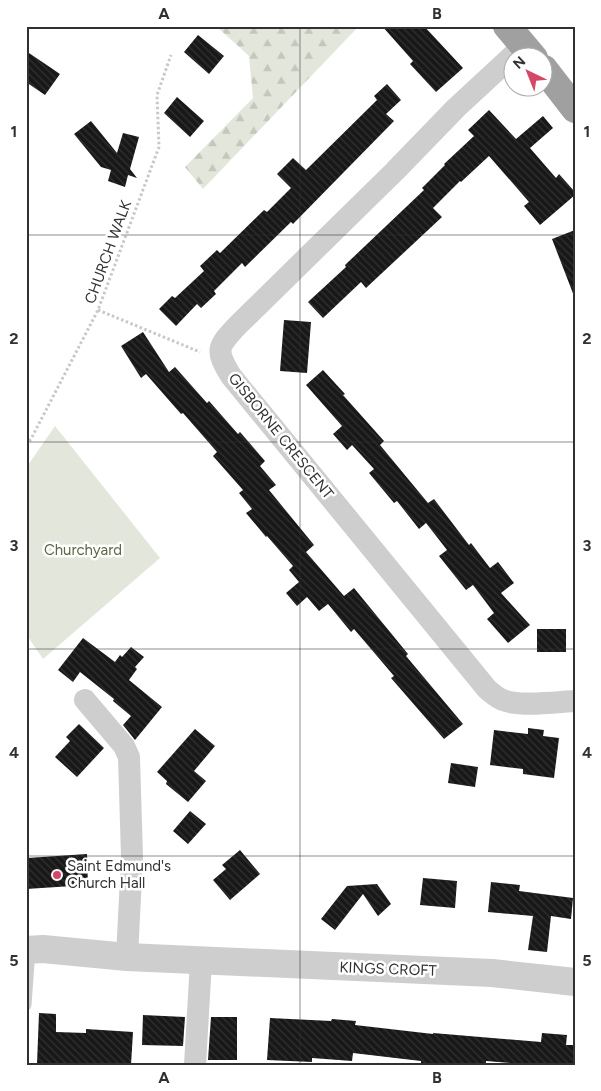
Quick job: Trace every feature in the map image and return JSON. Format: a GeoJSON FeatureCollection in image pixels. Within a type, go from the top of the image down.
{"type":"FeatureCollection","features":[{"type":"Feature","properties":{"kind":"highway"},"geometry":{"type":"LineString","coordinates":[[554,81],[575,109]]}},
{"type":"Feature","properties":{"kind":"street","name":"GISBORNE CRESCENT"},"geometry":{"type":"LineString","coordinates":[[522,43],[224,339],[220,349],[221,361],[231,376],[487,689],[497,698],[519,704],[575,701]]}},
{"type":"Feature","properties":{"kind":"street"},"geometry":{"type":"LineString","coordinates":[[85,700],[124,746],[129,757],[132,857],[127,958]]}},
{"type":"Feature","properties":{"kind":"street","name":"KINGS CROFT"},"geometry":{"type":"LineString","coordinates":[[31,947],[127,958],[492,973],[575,982]]}},
{"type":"Feature","properties":{"kind":"street"},"geometry":{"type":"LineString","coordinates":[[195,1065],[200,961]]}},
{"type":"Feature","properties":{"kind":"lane"},"geometry":{"type":"LineString","coordinates":[[26,1004],[31,947]]}},
{"type":"Feature","properties":{"kind":"path","name":"CHURCH WALK"},"geometry":{"type":"LineString","coordinates":[[26,445],[31,439],[98,310],[158,147],[157,95],[171,55]]}},
{"type":"Feature","properties":{"kind":"path"},"geometry":{"type":"LineString","coordinates":[[98,310],[221,361]]}},
{"type":"Feature","properties":{"kind":"green space"},"geometry":{"type":"Polygon","coordinates":[[[216,26],[359,26],[203,189],[185,167],[253,98],[249,56],[216,26]]]}},
{"type":"Feature","properties":{"kind":"green space","name":"Churchyard"},"geometry":{"type":"Polygon","coordinates":[[[55,426],[160,558],[43,659],[26,634],[26,468],[55,426]]]}},
{"type":"Feature","properties":{"kind":"building"},"geometry":{"type":"Polygon","coordinates":[[[382,26],[424,26],[463,68],[436,92],[410,64],[413,61],[382,26]]]}},
{"type":"Feature","properties":{"kind":"building"},"geometry":{"type":"Polygon","coordinates":[[[198,35],[224,56],[209,74],[184,52],[198,35]]]}},
{"type":"Feature","properties":{"kind":"building"},"geometry":{"type":"Polygon","coordinates":[[[26,51],[60,74],[45,95],[26,82],[26,51]]]}},
{"type":"Feature","properties":{"kind":"building"},"geometry":{"type":"Polygon","coordinates":[[[387,84],[401,100],[386,114],[394,121],[293,224],[291,222],[245,267],[242,263],[214,291],[216,294],[201,308],[197,304],[176,326],[159,309],[172,296],[175,298],[204,271],[200,266],[217,250],[220,253],[264,210],[267,212],[291,188],[277,174],[293,158],[306,170],[377,100],[374,96],[387,84]]]}},
{"type":"Feature","properties":{"kind":"building"},"geometry":{"type":"Polygon","coordinates":[[[177,97],[204,121],[190,137],[164,113],[177,97]]]}},
{"type":"Feature","properties":{"kind":"building"},"geometry":{"type":"Polygon","coordinates":[[[489,110],[516,139],[543,116],[553,128],[530,148],[556,178],[559,174],[575,192],[575,195],[540,225],[524,206],[529,202],[489,156],[433,208],[442,217],[366,288],[361,282],[323,318],[308,302],[424,190],[422,188],[444,164],[474,136],[468,130],[489,110]]]}},
{"type":"Feature","properties":{"kind":"building"},"geometry":{"type":"Polygon","coordinates":[[[91,121],[117,153],[123,133],[139,137],[130,169],[137,178],[128,175],[125,187],[108,181],[111,170],[101,167],[74,134],[91,121]]]}},
{"type":"Feature","properties":{"kind":"building"},"geometry":{"type":"Polygon","coordinates":[[[575,230],[575,295],[574,296],[552,239],[575,230]]]}},
{"type":"Feature","properties":{"kind":"building"},"geometry":{"type":"Polygon","coordinates":[[[284,320],[311,322],[307,373],[280,371],[284,320]]]}},
{"type":"Feature","properties":{"kind":"building"},"geometry":{"type":"Polygon","coordinates":[[[143,332],[169,372],[175,367],[238,434],[240,432],[265,461],[260,466],[276,485],[269,490],[314,545],[306,552],[344,596],[354,588],[408,654],[406,656],[463,724],[444,739],[391,678],[394,676],[354,629],[351,632],[328,604],[319,611],[307,597],[297,606],[286,593],[299,582],[289,570],[293,566],[246,513],[252,509],[239,493],[243,490],[213,456],[217,452],[183,413],[181,414],[146,374],[141,378],[121,346],[143,332]]]}},
{"type":"Feature","properties":{"kind":"building"},"geometry":{"type":"Polygon","coordinates":[[[323,370],[384,441],[380,445],[428,503],[434,499],[469,545],[471,543],[490,568],[498,562],[514,583],[501,593],[530,625],[508,643],[487,619],[494,613],[473,585],[466,590],[439,556],[447,550],[426,523],[419,529],[397,501],[394,503],[369,473],[374,469],[352,445],[347,450],[333,434],[342,426],[306,385],[323,370]]]}},
{"type":"Feature","properties":{"kind":"building"},"geometry":{"type":"Polygon","coordinates":[[[537,629],[566,629],[566,652],[537,652],[537,629]]]}},
{"type":"Feature","properties":{"kind":"building"},"geometry":{"type":"Polygon","coordinates":[[[83,638],[115,662],[120,655],[122,657],[131,647],[144,657],[135,667],[137,669],[129,680],[162,707],[135,740],[123,725],[131,716],[113,701],[114,699],[80,672],[73,682],[58,670],[83,638]]]}},
{"type":"Feature","properties":{"kind":"building"},"geometry":{"type":"Polygon","coordinates":[[[79,724],[104,748],[77,777],[55,757],[70,741],[66,737],[79,724]]]}},
{"type":"Feature","properties":{"kind":"building"},"geometry":{"type":"Polygon","coordinates":[[[528,728],[544,730],[543,736],[559,738],[554,778],[523,774],[523,769],[490,765],[494,730],[528,734],[528,728]]]}},
{"type":"Feature","properties":{"kind":"building"},"geometry":{"type":"Polygon","coordinates":[[[195,729],[215,746],[194,771],[206,781],[188,802],[166,784],[167,781],[157,772],[195,729]]]}},
{"type":"Feature","properties":{"kind":"building"},"geometry":{"type":"Polygon","coordinates":[[[451,763],[478,767],[475,787],[448,783],[451,763]]]}},
{"type":"Feature","properties":{"kind":"building"},"geometry":{"type":"Polygon","coordinates":[[[190,811],[206,824],[188,844],[173,831],[190,811]]]}},
{"type":"Feature","properties":{"kind":"building"},"geometry":{"type":"Polygon","coordinates":[[[240,850],[260,874],[230,900],[213,880],[226,869],[222,865],[240,850]]]}},
{"type":"Feature","properties":{"kind":"building","name":"Saint Edmund's Church Hall"},"geometry":{"type":"Polygon","coordinates":[[[87,854],[88,885],[26,889],[27,858],[87,854]]]}},
{"type":"Feature","properties":{"kind":"building"},"geometry":{"type":"Polygon","coordinates":[[[423,878],[457,881],[455,908],[420,905],[423,878]]]}},
{"type":"Feature","properties":{"kind":"building"},"geometry":{"type":"Polygon","coordinates":[[[491,882],[520,885],[519,891],[573,898],[571,919],[551,916],[547,952],[528,950],[533,916],[488,912],[491,882]]]}},
{"type":"Feature","properties":{"kind":"building"},"geometry":{"type":"Polygon","coordinates":[[[377,884],[391,904],[378,916],[363,894],[335,930],[321,919],[347,886],[377,884]]]}},
{"type":"Feature","properties":{"kind":"building"},"geometry":{"type":"Polygon","coordinates":[[[39,1013],[56,1014],[56,1032],[86,1033],[86,1029],[133,1032],[131,1065],[37,1064],[39,1013]]]}},
{"type":"Feature","properties":{"kind":"building"},"geometry":{"type":"Polygon","coordinates":[[[143,1015],[185,1017],[183,1046],[142,1045],[143,1015]]]}},
{"type":"Feature","properties":{"kind":"building"},"geometry":{"type":"Polygon","coordinates":[[[211,1017],[237,1017],[237,1060],[208,1060],[211,1017]]]}},
{"type":"Feature","properties":{"kind":"building"},"geometry":{"type":"Polygon","coordinates":[[[270,1018],[356,1021],[355,1025],[433,1034],[541,1042],[542,1033],[567,1035],[566,1045],[575,1045],[575,1065],[536,1065],[486,1061],[486,1065],[421,1065],[421,1061],[353,1053],[352,1061],[312,1058],[312,1062],[267,1060],[270,1018]]]}},
{"type":"Feature","properties":{"kind":"place","name":"Saint Edmund's Church Hall"},"geometry":{"type":"Point","coordinates":[57,875]}}]}
